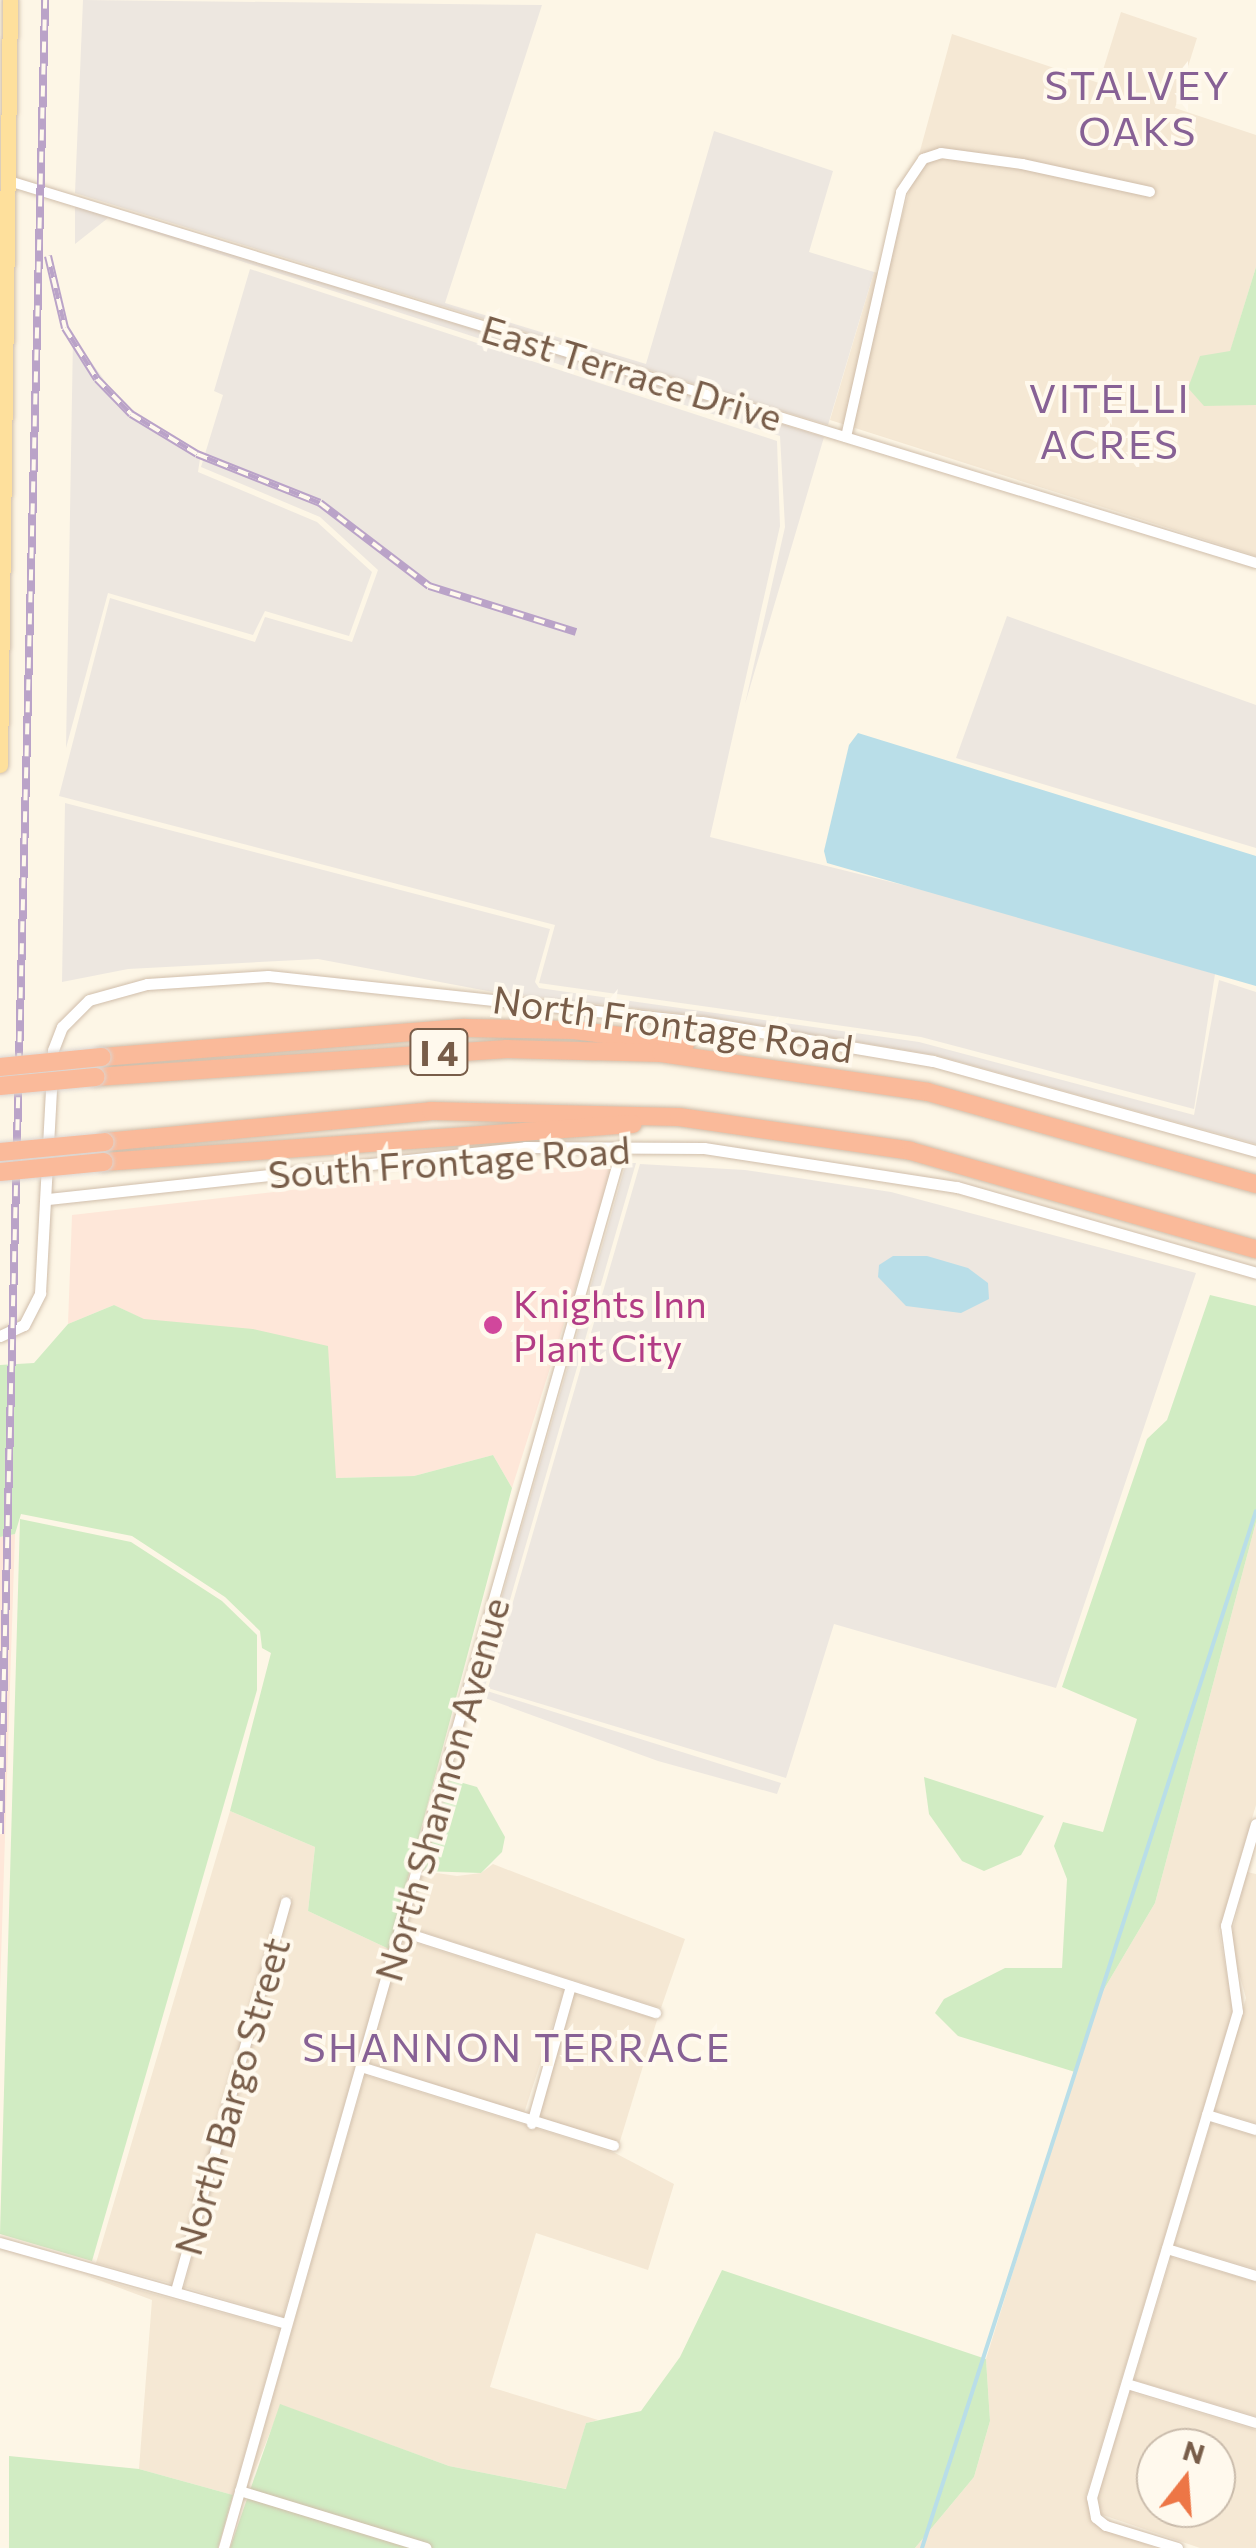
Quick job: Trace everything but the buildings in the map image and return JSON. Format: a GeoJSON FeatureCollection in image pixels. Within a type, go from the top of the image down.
{"type":"FeatureCollection","features":[{"type":"Feature","properties":{"kind":"highway"},"geometry":{"type":"LineString","coordinates":[[0,1067],[520,1028],[691,1044],[783,1066]]}},
{"type":"Feature","properties":{"kind":"highway","name":"I 4"},"geometry":{"type":"LineString","coordinates":[[0,1086],[506,1048],[661,1053],[783,1066],[1006,1111],[1256,1184]]}},
{"type":"Feature","properties":{"kind":"highway","name":"I 4"},"geometry":{"type":"LineString","coordinates":[[0,1152],[431,1110],[718,1121],[817,1134],[994,1171],[1256,1250]]}},
{"type":"Feature","properties":{"kind":"highway"},"geometry":{"type":"LineString","coordinates":[[0,1172],[447,1133],[718,1121]]}},
{"type":"Feature","properties":{"kind":"main road"},"geometry":{"type":"LineString","coordinates":[[0,765],[10,0]]}},
{"type":"Feature","properties":{"kind":"street"},"geometry":{"type":"LineString","coordinates":[[846,437],[902,192],[924,159],[941,154],[988,159],[1150,192]]}},
{"type":"Feature","properties":{"kind":"street","name":"East Terrace Drive"},"geometry":{"type":"LineString","coordinates":[[5,179],[1256,562]]}},
{"type":"Feature","properties":{"kind":"street","name":"North Frontage Road"},"geometry":{"type":"LineString","coordinates":[[0,1336],[24,1325],[40,1293],[53,1050],[62,1027],[108,992],[204,978],[268,976],[702,1022],[934,1061],[1256,1151]]}},
{"type":"Feature","properties":{"kind":"street","name":"South Frontage Road"},"geometry":{"type":"LineString","coordinates":[[48,1198],[467,1152],[623,1145],[798,1158],[940,1184],[1256,1273]]}},
{"type":"Feature","properties":{"kind":"street","name":"North Shannon Avenue"},"geometry":{"type":"LineString","coordinates":[[224,2548],[623,1145]]}},
{"type":"Feature","properties":{"kind":"street"},"geometry":{"type":"LineString","coordinates":[[1178,2548],[1106,2526],[1092,2509],[1240,1997],[1225,1941],[1250,1866],[1256,1824]]}},
{"type":"Feature","properties":{"kind":"street","name":"North Bargo Street"},"geometry":{"type":"LineString","coordinates":[[176,2291],[286,1902]]}},
{"type":"Feature","properties":{"kind":"street"},"geometry":{"type":"LineString","coordinates":[[400,1931],[656,2013]]}},
{"type":"Feature","properties":{"kind":"street"},"geometry":{"type":"LineString","coordinates":[[532,2124],[571,1986]]}},
{"type":"Feature","properties":{"kind":"street"},"geometry":{"type":"LineString","coordinates":[[361,2067],[532,2124],[614,2146]]}},
{"type":"Feature","properties":{"kind":"street"},"geometry":{"type":"LineString","coordinates":[[1207,2115],[1256,2130]]}},
{"type":"Feature","properties":{"kind":"street"},"geometry":{"type":"LineString","coordinates":[[0,2244],[287,2324]]}},
{"type":"Feature","properties":{"kind":"street"},"geometry":{"type":"LineString","coordinates":[[1167,2249],[1256,2276]]}},
{"type":"Feature","properties":{"kind":"street"},"geometry":{"type":"LineString","coordinates":[[1127,2384],[1256,2423]]}},
{"type":"Feature","properties":{"kind":"street"},"geometry":{"type":"LineString","coordinates":[[240,2491],[426,2548]]}},
{"type":"Feature","properties":{"kind":"shaded area"},"geometry":{"type":"Polygon","coordinates":[[[83,0],[542,5],[445,303],[646,364],[714,131],[833,171],[809,252],[874,272],[828,425],[75,193],[83,0]]]}},
{"type":"Feature","properties":{"kind":"shaded area"},"geometry":{"type":"Polygon","coordinates":[[[1121,12],[1197,38],[1175,108],[1256,135],[1256,267],[1230,352],[1242,404],[1256,405],[1256,556],[830,420],[874,272],[886,275],[952,34],[1099,83],[1121,12]]]}},
{"type":"Feature","properties":{"kind":"shaded area"},"geometry":{"type":"Polygon","coordinates":[[[75,206],[824,437],[745,704],[785,527],[780,436],[108,218],[75,244],[75,206]]]}},
{"type":"Feature","properties":{"kind":"shaded area"},"geometry":{"type":"Polygon","coordinates":[[[250,269],[777,441],[780,526],[710,837],[1008,911],[1215,974],[1194,1109],[921,1037],[539,983],[555,925],[59,796],[110,598],[255,642],[265,617],[352,642],[378,570],[320,517],[201,467],[223,395],[214,391],[250,269]]]}},
{"type":"Feature","properties":{"kind":"shaded area"},"geometry":{"type":"Polygon","coordinates":[[[73,337],[121,403],[201,452],[198,472],[317,522],[372,572],[349,636],[265,611],[253,635],[108,593],[66,748],[73,337]]]}},
{"type":"Feature","properties":{"kind":"shaded area"},"geometry":{"type":"Polygon","coordinates":[[[1007,616],[1256,705],[1256,848],[956,758],[1007,616]]]}},
{"type":"Feature","properties":{"kind":"shaded area"},"geometry":{"type":"Polygon","coordinates":[[[65,803],[550,929],[535,982],[539,988],[919,1042],[1194,1115],[1219,980],[1256,992],[1256,1144],[935,1055],[703,1016],[493,992],[318,959],[128,969],[62,982],[65,803]]]}},
{"type":"Feature","properties":{"kind":"shaded area"},"geometry":{"type":"Polygon","coordinates":[[[615,1163],[512,1488],[493,1455],[414,1476],[335,1478],[143,1319],[114,1305],[68,1324],[72,1215],[353,1183],[615,1163]]]}},
{"type":"Feature","properties":{"kind":"shaded area"},"geometry":{"type":"Polygon","coordinates":[[[626,1163],[636,1163],[484,1690],[781,1783],[777,1794],[658,1761],[474,1694],[626,1163]]]}},
{"type":"Feature","properties":{"kind":"shaded area"},"geometry":{"type":"Polygon","coordinates":[[[640,1164],[745,1170],[891,1192],[1196,1273],[1056,1688],[834,1624],[786,1778],[488,1688],[640,1164]]]}},
{"type":"Feature","properties":{"kind":"shaded area"},"geometry":{"type":"Polygon","coordinates":[[[1256,1522],[1256,1805],[1219,1930],[1233,2010],[1086,2496],[1093,2523],[1156,2548],[915,2548],[974,2477],[990,2421],[986,2359],[1097,2001],[1155,1903],[1256,1522]]]}},
{"type":"Feature","properties":{"kind":"shaded area"},"geometry":{"type":"Polygon","coordinates":[[[15,1534],[0,1989],[0,1537],[15,1534]]]}},
{"type":"Feature","properties":{"kind":"shaded area"},"geometry":{"type":"Polygon","coordinates":[[[230,1811],[315,1847],[308,1911],[389,1949],[283,2317],[184,2287],[292,1897],[282,1895],[173,2284],[96,2263],[230,1811]]]}},
{"type":"Feature","properties":{"kind":"shaded area"},"geometry":{"type":"Polygon","coordinates":[[[493,1864],[685,1939],[661,2008],[407,1927],[423,1871],[457,1876],[481,1873],[493,1864]]]}},
{"type":"Feature","properties":{"kind":"shaded area"},"geometry":{"type":"Polygon","coordinates":[[[1247,1872],[1256,1874],[1256,2123],[1214,2111],[1246,1998],[1230,1941],[1247,1872]]]}},
{"type":"Feature","properties":{"kind":"shaded area"},"geometry":{"type":"Polygon","coordinates":[[[404,1939],[564,1991],[524,2114],[364,2062],[404,1939]]]}},
{"type":"Feature","properties":{"kind":"shaded area"},"geometry":{"type":"Polygon","coordinates":[[[574,1994],[657,2019],[619,2144],[536,2118],[574,1994]]]}},
{"type":"Feature","properties":{"kind":"shaded area"},"geometry":{"type":"Polygon","coordinates":[[[365,2075],[615,2153],[674,2184],[648,2270],[536,2233],[490,2387],[598,2420],[586,2423],[567,2489],[449,2466],[281,2405],[244,2498],[365,2075]]]}},
{"type":"Feature","properties":{"kind":"shaded area"},"geometry":{"type":"Polygon","coordinates":[[[1211,2123],[1256,2136],[1256,2269],[1174,2245],[1211,2123]]]}},
{"type":"Feature","properties":{"kind":"shaded area"},"geometry":{"type":"Polygon","coordinates":[[[1171,2257],[1256,2282],[1256,2416],[1134,2380],[1171,2257]]]}},
{"type":"Feature","properties":{"kind":"shaded area"},"geometry":{"type":"Polygon","coordinates":[[[85,2275],[280,2329],[233,2495],[139,2469],[152,2300],[85,2275]]]}},
{"type":"Feature","properties":{"kind":"shaded area"},"geometry":{"type":"Polygon","coordinates":[[[1130,2392],[1256,2430],[1256,2548],[1200,2548],[1141,2528],[1236,2528],[1236,2428],[1136,2428],[1136,2526],[1100,2514],[1097,2498],[1130,2392]]]}},
{"type":"Feature","properties":{"kind":"green space"},"geometry":{"type":"Polygon","coordinates":[[[1256,267],[1256,405],[1204,406],[1188,388],[1200,356],[1230,351],[1256,267]]]}},
{"type":"Feature","properties":{"kind":"green space"},"geometry":{"type":"Polygon","coordinates":[[[1210,1295],[1256,1306],[1256,1522],[1155,1903],[1097,2001],[1075,2072],[958,2036],[935,2013],[944,1999],[1005,1968],[1062,1968],[1067,1879],[1054,1846],[1063,1822],[1103,1832],[1137,1719],[1062,1687],[1147,1439],[1167,1420],[1210,1295]]]}},
{"type":"Feature","properties":{"kind":"green space"},"geometry":{"type":"Polygon","coordinates":[[[114,1305],[144,1319],[253,1329],[328,1346],[336,1478],[414,1476],[493,1455],[512,1488],[389,1949],[308,1911],[315,1847],[230,1811],[271,1653],[262,1648],[260,1631],[225,1597],[132,1536],[21,1514],[15,1534],[0,1537],[0,1365],[34,1363],[68,1324],[114,1305]]]}},
{"type":"Feature","properties":{"kind":"green space"},"geometry":{"type":"Polygon","coordinates":[[[20,1519],[131,1542],[222,1601],[257,1635],[257,1690],[92,2261],[0,2234],[20,1519]]]}},
{"type":"Feature","properties":{"kind":"green space"},"geometry":{"type":"Polygon","coordinates":[[[924,1777],[1044,1816],[1021,1855],[984,1871],[962,1861],[929,1814],[924,1777]]]}},
{"type":"Feature","properties":{"kind":"green space"},"geometry":{"type":"Polygon","coordinates":[[[449,1779],[477,1787],[505,1837],[502,1852],[481,1873],[423,1871],[449,1779]]]}},
{"type":"Feature","properties":{"kind":"green space"},"geometry":{"type":"Polygon","coordinates":[[[722,2270],[986,2359],[990,2421],[974,2477],[915,2548],[230,2548],[280,2404],[449,2466],[566,2489],[586,2423],[641,2411],[680,2357],[722,2270]]]}},
{"type":"Feature","properties":{"kind":"green space"},"geometry":{"type":"Polygon","coordinates":[[[9,2456],[139,2469],[233,2495],[218,2548],[9,2548],[9,2456]]]}},
{"type":"Feature","properties":{"kind":"water"},"geometry":{"type":"Polygon","coordinates":[[[858,733],[1256,856],[1256,986],[827,863],[824,851],[849,745],[858,733]]]}},
{"type":"Feature","properties":{"kind":"water"},"geometry":{"type":"Polygon","coordinates":[[[893,1256],[927,1256],[968,1268],[988,1283],[989,1299],[961,1313],[906,1306],[878,1277],[879,1265],[893,1256]]]}},
{"type":"Feature","properties":{"kind":"waterway"},"geometry":{"type":"LineString","coordinates":[[922,2548],[1256,1511]]}},
{"type":"Feature","properties":{"kind":"railway"},"geometry":{"type":"LineString","coordinates":[[0,1834],[45,0]]}},
{"type":"Feature","properties":{"kind":"railway"},"geometry":{"type":"LineString","coordinates":[[48,256],[65,328],[97,379],[131,414],[197,454],[320,503],[429,586],[576,632]]}},
{"type":"Feature","properties":{"kind":"place","name":"Knights Inn Plant City"},"geometry":{"type":"Point","coordinates":[493,1325]}},
{"type":"Feature","properties":{"kind":"district","name":"STALVEY OAKS"},"geometry":{"type":"Point","coordinates":[1138,107]}},
{"type":"Feature","properties":{"kind":"district","name":"VITELLI ACRES"},"geometry":{"type":"Point","coordinates":[1110,420]}},
{"type":"Feature","properties":{"kind":"district","name":"SHANNON TERRACE"},"geometry":{"type":"Point","coordinates":[517,2046]}}]}
